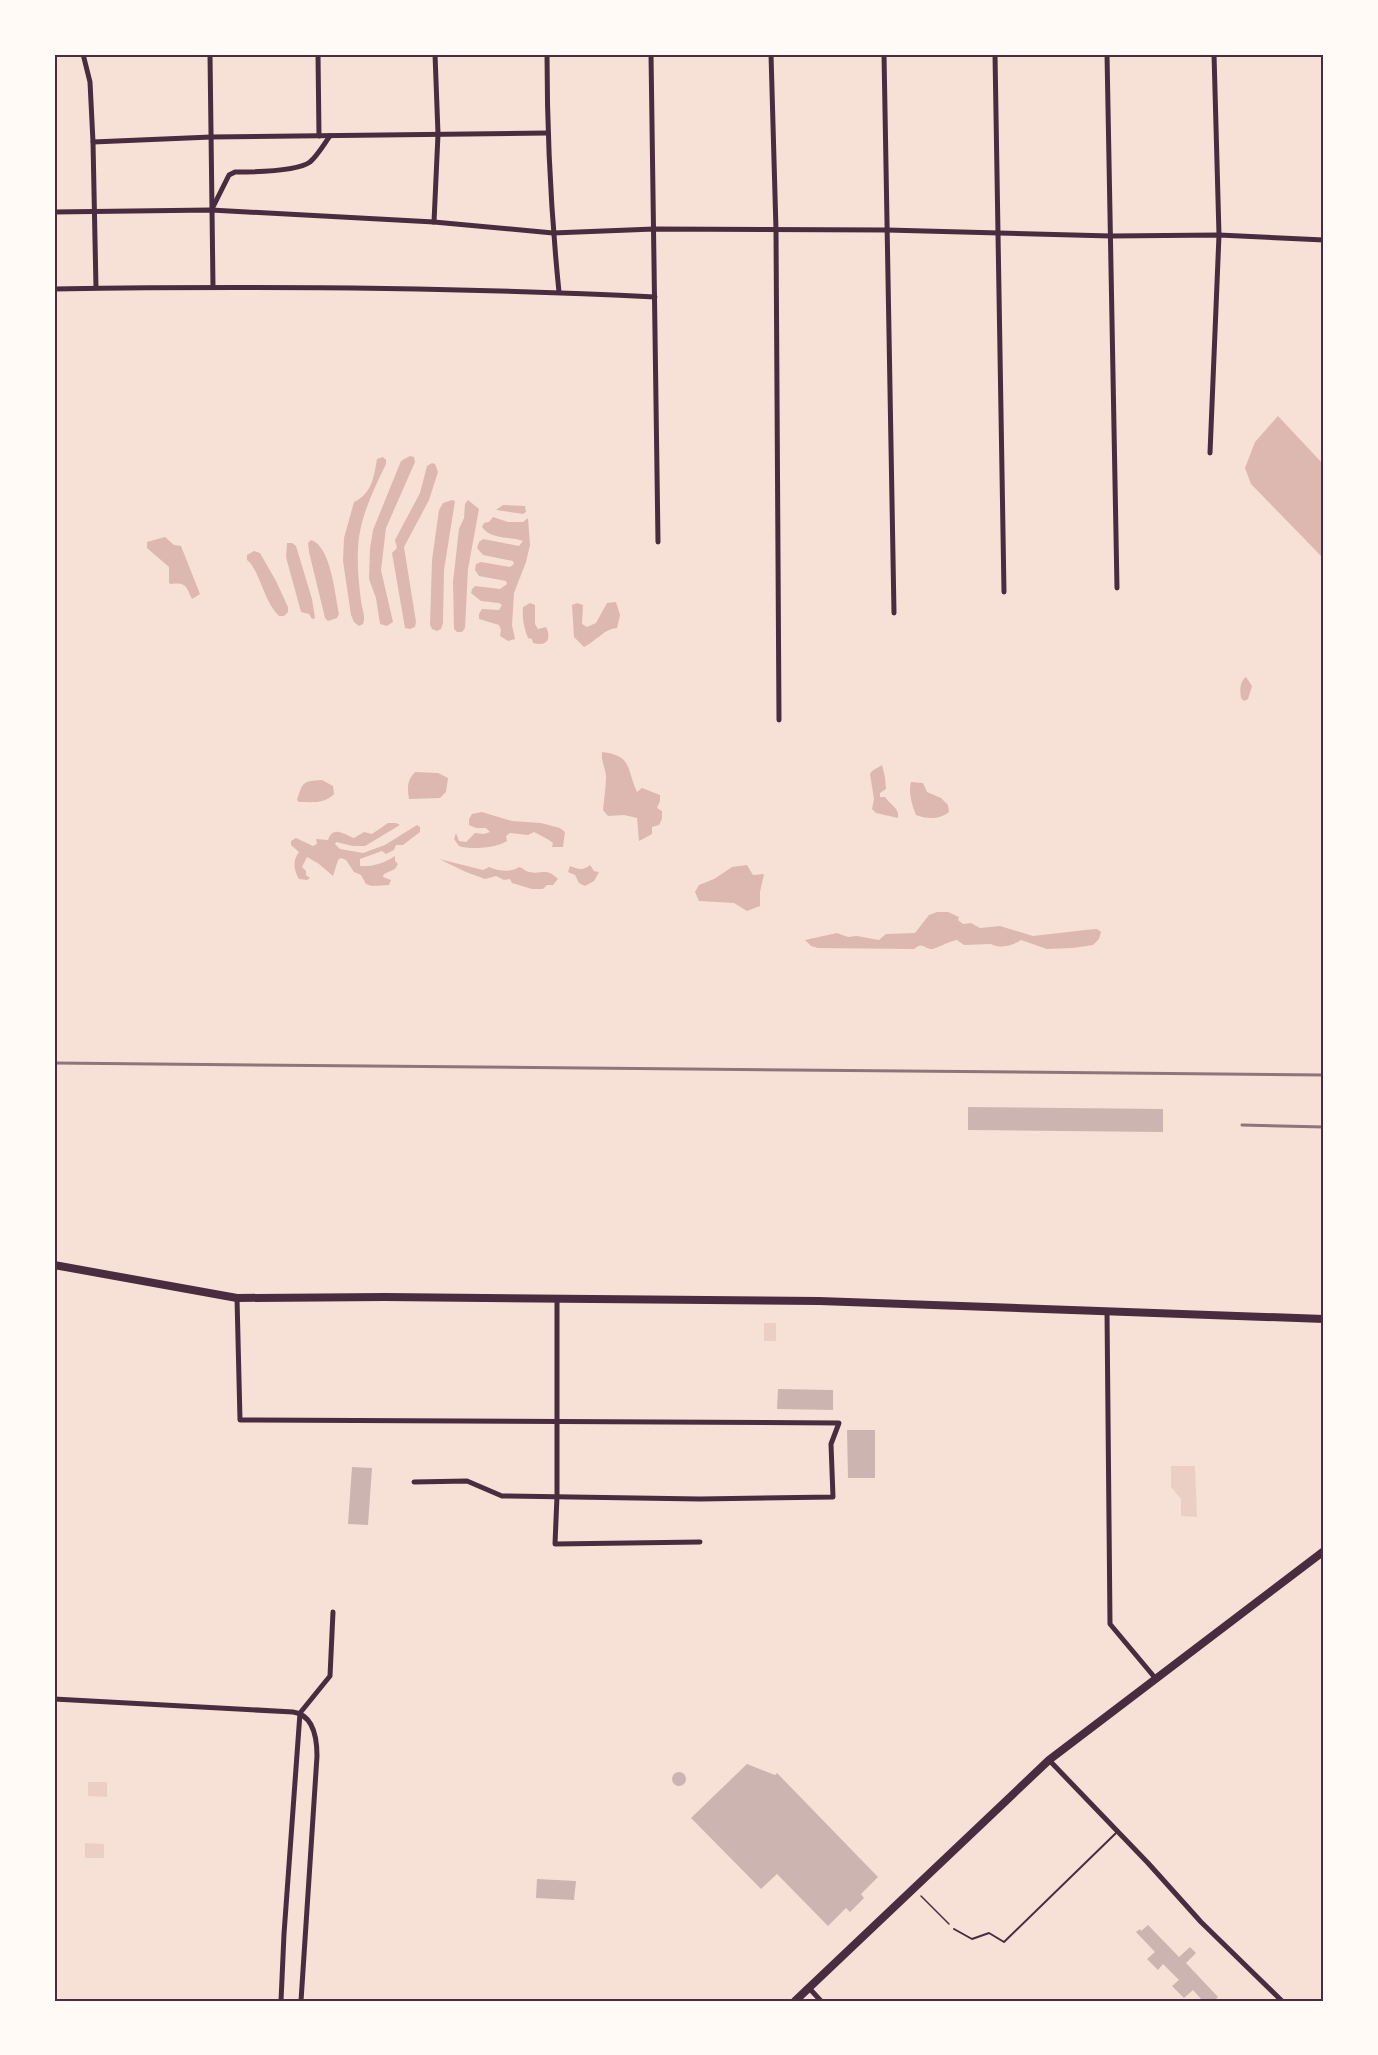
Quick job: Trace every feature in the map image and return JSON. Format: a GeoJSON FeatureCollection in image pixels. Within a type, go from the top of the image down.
{"type":"FeatureCollection","features":[{"type":"Feature","properties":{"kind":"main road"},"geometry":{"type":"LineString","coordinates":[[54,1264],[237,1298],[813,1300],[1324,1319]]}},
{"type":"Feature","properties":{"kind":"main road"},"geometry":{"type":"LineString","coordinates":[[795,2001],[1049,1760],[1324,1551]]}},
{"type":"Feature","properties":{"kind":"street"},"geometry":{"type":"LineString","coordinates":[[83,54],[90,82],[96,288]]}},
{"type":"Feature","properties":{"kind":"street"},"geometry":{"type":"LineString","coordinates":[[210,54],[213,287]]}},
{"type":"Feature","properties":{"kind":"street"},"geometry":{"type":"LineString","coordinates":[[318,54],[319,136]]}},
{"type":"Feature","properties":{"kind":"street"},"geometry":{"type":"LineString","coordinates":[[435,54],[438,134],[435,222]]}},
{"type":"Feature","properties":{"kind":"street"},"geometry":{"type":"LineString","coordinates":[[547,54],[547,133],[559,292]]}},
{"type":"Feature","properties":{"kind":"street"},"geometry":{"type":"LineString","coordinates":[[651,54],[658,542]]}},
{"type":"Feature","properties":{"kind":"street"},"geometry":{"type":"LineString","coordinates":[[771,54],[776,230],[779,720]]}},
{"type":"Feature","properties":{"kind":"street"},"geometry":{"type":"LineString","coordinates":[[884,54],[894,613]]}},
{"type":"Feature","properties":{"kind":"street"},"geometry":{"type":"LineString","coordinates":[[995,54],[1004,592]]}},
{"type":"Feature","properties":{"kind":"street"},"geometry":{"type":"LineString","coordinates":[[1107,54],[1117,588]]}},
{"type":"Feature","properties":{"kind":"street"},"geometry":{"type":"LineString","coordinates":[[1210,453],[1219,235],[1214,54]]}},
{"type":"Feature","properties":{"kind":"street"},"geometry":{"type":"LineString","coordinates":[[93,142],[211,137],[547,133]]}},
{"type":"Feature","properties":{"kind":"street"},"geometry":{"type":"LineString","coordinates":[[211,210],[229,175],[234,172],[307,164],[330,136]]}},
{"type":"Feature","properties":{"kind":"street"},"geometry":{"type":"LineString","coordinates":[[54,212],[211,210],[435,222],[553,233],[654,229],[887,230],[1111,236],[1219,235],[1324,240]]}},
{"type":"Feature","properties":{"kind":"street"},"geometry":{"type":"LineString","coordinates":[[54,289],[213,287],[559,292],[655,297]]}},
{"type":"Feature","properties":{"kind":"street"},"geometry":{"type":"LineString","coordinates":[[237,1298],[240,1420],[838,1423],[831,1443],[833,1497],[700,1499],[502,1496],[468,1481],[414,1482]]}},
{"type":"Feature","properties":{"kind":"street"},"geometry":{"type":"LineString","coordinates":[[557,1299],[555,1544],[700,1542]]}},
{"type":"Feature","properties":{"kind":"street"},"geometry":{"type":"LineString","coordinates":[[1107,1311],[1110,1624],[1156,1679]]}},
{"type":"Feature","properties":{"kind":"street"},"geometry":{"type":"LineString","coordinates":[[281,2001],[300,1713],[330,1676],[333,1612]]}},
{"type":"Feature","properties":{"kind":"street"},"geometry":{"type":"LineString","coordinates":[[54,1700],[305,1715],[317,1739],[317,1756],[301,2001]]}},
{"type":"Feature","properties":{"kind":"street"},"geometry":{"type":"LineString","coordinates":[[1049,1760],[1201,1922],[1282,2001]]}},
{"type":"Feature","properties":{"kind":"street"},"geometry":{"type":"LineString","coordinates":[[809,1988],[821,2001]]}},
{"type":"Feature","properties":{"kind":"lane"},"geometry":{"type":"LineString","coordinates":[[954,1929],[972,1940],[989,1933],[1004,1942],[1117,1831]]}},
{"type":"Feature","properties":{"kind":"path"},"geometry":{"type":"LineString","coordinates":[[914,1889],[954,1929]]}},
{"type":"Feature","properties":{"kind":"shaded area"},"geometry":{"type":"Polygon","coordinates":[[[1278,416],[1324,465],[1324,559],[1251,484],[1245,468],[1255,442],[1278,416]]]}},
{"type":"Feature","properties":{"kind":"shaded area"},"geometry":{"type":"Polygon","coordinates":[[[410,456],[414,457],[415,462],[386,528],[381,570],[393,622],[387,626],[380,624],[376,598],[369,579],[370,548],[373,530],[401,461],[410,456]]]}},
{"type":"Feature","properties":{"kind":"shaded area"},"geometry":{"type":"Polygon","coordinates":[[[383,457],[386,464],[368,505],[359,538],[358,575],[364,619],[363,624],[359,626],[351,615],[343,561],[344,538],[354,502],[365,494],[373,478],[377,459],[383,457]]]}},
{"type":"Feature","properties":{"kind":"shaded area"},"geometry":{"type":"Polygon","coordinates":[[[435,464],[438,472],[429,500],[404,547],[416,622],[415,627],[410,629],[405,628],[392,553],[397,548],[395,540],[420,493],[427,466],[435,464]]]}},
{"type":"Feature","properties":{"kind":"shaded area"},"geometry":{"type":"Polygon","coordinates":[[[468,500],[479,509],[468,569],[465,628],[462,632],[457,632],[454,629],[453,582],[459,529],[468,500]]]}},
{"type":"Feature","properties":{"kind":"shaded area"},"geometry":{"type":"Polygon","coordinates":[[[455,501],[444,570],[443,623],[441,629],[437,631],[430,625],[432,560],[439,510],[443,503],[455,501]]]}},
{"type":"Feature","properties":{"kind":"shaded area"},"geometry":{"type":"Polygon","coordinates":[[[503,505],[525,506],[526,512],[523,514],[496,510],[503,505]]]}},
{"type":"Feature","properties":{"kind":"shaded area"},"geometry":{"type":"Polygon","coordinates":[[[493,517],[508,522],[523,522],[528,518],[530,545],[514,593],[512,625],[515,639],[508,641],[500,636],[499,625],[479,619],[482,609],[499,610],[502,605],[481,601],[471,593],[475,586],[500,589],[507,584],[506,581],[479,576],[475,570],[476,564],[481,562],[510,567],[514,564],[513,561],[483,555],[477,548],[479,542],[483,539],[519,546],[523,541],[496,536],[486,531],[482,527],[484,523],[489,522],[493,517]]]}},
{"type":"Feature","properties":{"kind":"shaded area"},"geometry":{"type":"Polygon","coordinates":[[[165,537],[174,545],[181,546],[200,594],[192,599],[183,585],[169,583],[169,567],[147,548],[147,542],[165,537]]]}},
{"type":"Feature","properties":{"kind":"shaded area"},"geometry":{"type":"Polygon","coordinates":[[[311,540],[323,551],[334,584],[339,614],[337,618],[328,621],[325,618],[309,552],[308,543],[311,540]]]}},
{"type":"Feature","properties":{"kind":"shaded area"},"geometry":{"type":"Polygon","coordinates":[[[287,543],[296,546],[312,599],[315,618],[312,619],[309,614],[301,612],[286,557],[287,543]]]}},
{"type":"Feature","properties":{"kind":"shaded area"},"geometry":{"type":"Polygon","coordinates":[[[254,551],[260,553],[288,607],[288,612],[284,616],[279,616],[274,610],[255,571],[247,560],[247,555],[254,551]]]}},
{"type":"Feature","properties":{"kind":"shaded area"},"geometry":{"type":"Polygon","coordinates":[[[616,602],[620,615],[617,628],[604,633],[584,647],[574,637],[572,605],[577,603],[583,605],[582,624],[587,627],[596,623],[607,603],[616,602]]]}},
{"type":"Feature","properties":{"kind":"shaded area"},"geometry":{"type":"Polygon","coordinates":[[[530,603],[535,605],[535,624],[538,629],[546,627],[548,631],[547,641],[542,644],[533,643],[525,630],[523,607],[530,603]]]}},
{"type":"Feature","properties":{"kind":"shaded area"},"geometry":{"type":"Polygon","coordinates":[[[1246,677],[1252,686],[1248,699],[1244,701],[1241,698],[1241,687],[1246,677]]]}},
{"type":"Feature","properties":{"kind":"shaded area"},"geometry":{"type":"Polygon","coordinates":[[[602,752],[624,760],[637,792],[642,788],[660,795],[657,808],[662,811],[662,819],[659,825],[652,827],[652,834],[639,841],[637,818],[624,815],[608,816],[603,810],[606,776],[602,752]]]}},
{"type":"Feature","properties":{"kind":"shaded area"},"geometry":{"type":"Polygon","coordinates":[[[882,765],[886,789],[880,793],[880,797],[885,797],[894,807],[898,812],[898,818],[876,813],[872,809],[874,799],[870,774],[882,765]]]}},
{"type":"Feature","properties":{"kind":"shaded area"},"geometry":{"type":"Polygon","coordinates":[[[415,772],[438,773],[448,778],[446,792],[440,798],[409,799],[408,784],[415,772]]]}},
{"type":"Feature","properties":{"kind":"shaded area"},"geometry":{"type":"Polygon","coordinates":[[[322,780],[333,786],[334,794],[318,802],[299,802],[297,800],[304,784],[322,780]]]}},
{"type":"Feature","properties":{"kind":"shaded area"},"geometry":{"type":"Polygon","coordinates":[[[911,782],[923,783],[927,792],[941,798],[948,805],[949,812],[933,818],[916,815],[910,794],[911,782]]]}},
{"type":"Feature","properties":{"kind":"shaded area"},"geometry":{"type":"Polygon","coordinates":[[[482,812],[512,821],[541,823],[560,828],[565,832],[563,847],[552,847],[553,843],[534,832],[528,835],[510,833],[506,836],[507,841],[490,847],[459,846],[454,839],[456,833],[459,841],[466,842],[475,833],[490,832],[486,828],[469,825],[472,814],[482,812]]]}},
{"type":"Feature","properties":{"kind":"shaded area"},"geometry":{"type":"Polygon","coordinates":[[[388,823],[400,825],[365,846],[336,842],[335,844],[340,849],[363,853],[385,845],[417,825],[420,827],[420,832],[403,845],[396,845],[394,850],[386,854],[382,851],[360,859],[360,866],[369,866],[383,863],[395,856],[398,864],[395,869],[384,874],[383,877],[391,880],[389,885],[366,884],[361,875],[354,872],[346,860],[341,858],[338,860],[333,876],[307,857],[302,867],[310,878],[299,879],[294,866],[299,852],[291,845],[291,841],[296,838],[313,846],[317,844],[316,839],[328,840],[330,835],[336,832],[354,838],[364,832],[372,834],[388,823]]]}},
{"type":"Feature","properties":{"kind":"shaded area"},"geometry":{"type":"Polygon","coordinates":[[[439,859],[483,870],[489,867],[508,871],[519,867],[533,873],[547,872],[558,879],[553,885],[547,885],[543,889],[532,889],[512,883],[510,879],[504,880],[496,876],[485,879],[439,859]]]}},
{"type":"Feature","properties":{"kind":"shaded area"},"geometry":{"type":"Polygon","coordinates":[[[590,865],[594,871],[599,872],[594,881],[585,886],[579,883],[575,875],[568,872],[570,866],[580,869],[590,865]]]}},
{"type":"Feature","properties":{"kind":"shaded area"},"geometry":{"type":"Polygon","coordinates":[[[747,865],[753,875],[764,874],[760,906],[747,911],[734,903],[699,901],[695,892],[699,885],[714,879],[732,867],[747,865]]]}},
{"type":"Feature","properties":{"kind":"shaded area"},"geometry":{"type":"Polygon","coordinates":[[[948,912],[959,917],[958,920],[963,924],[971,923],[980,928],[1000,926],[1033,936],[1097,929],[1101,932],[1099,939],[1093,945],[1047,949],[1021,940],[1003,947],[991,944],[964,945],[957,940],[932,949],[922,945],[914,949],[818,948],[811,946],[805,940],[837,933],[848,937],[857,936],[879,940],[886,934],[915,933],[929,915],[948,912]]]}},
{"type":"Feature","properties":{"kind":"shaded area"},"geometry":{"type":"Polygon","coordinates":[[[764,1323],[776,1323],[776,1341],[764,1341],[764,1323]]]}},
{"type":"Feature","properties":{"kind":"shaded area"},"geometry":{"type":"Polygon","coordinates":[[[1171,1466],[1195,1466],[1197,1517],[1181,1516],[1181,1499],[1171,1487],[1171,1466]]]}},
{"type":"Feature","properties":{"kind":"shaded area"},"geometry":{"type":"Polygon","coordinates":[[[88,1782],[107,1782],[107,1797],[88,1796],[88,1782]]]}},
{"type":"Feature","properties":{"kind":"shaded area"},"geometry":{"type":"Polygon","coordinates":[[[85,1843],[104,1844],[104,1858],[85,1858],[85,1843]]]}},
{"type":"Feature","properties":{"kind":"building"},"geometry":{"type":"Polygon","coordinates":[[[968,1107],[1163,1109],[1163,1132],[968,1130],[968,1107]]]}},
{"type":"Feature","properties":{"kind":"building"},"geometry":{"type":"Polygon","coordinates":[[[778,1389],[833,1390],[833,1410],[777,1409],[778,1389]]]}},
{"type":"Feature","properties":{"kind":"building"},"geometry":{"type":"Polygon","coordinates":[[[847,1430],[875,1430],[875,1478],[848,1478],[847,1430]]]}},
{"type":"Feature","properties":{"kind":"building"},"geometry":{"type":"Polygon","coordinates":[[[352,1467],[372,1468],[368,1525],[348,1524],[352,1467]]]}},
{"type":"Feature","properties":{"kind":"building"},"geometry":{"type":"Polygon","coordinates":[[[747,1764],[775,1775],[777,1773],[878,1877],[861,1894],[864,1898],[850,1912],[846,1908],[828,1926],[777,1874],[761,1889],[691,1818],[747,1764]]]}},
{"type":"Feature","properties":{"kind":"building"},"geometry":{"type":"Polygon","coordinates":[[[679,1772],[684,1774],[686,1779],[684,1784],[679,1786],[674,1784],[672,1779],[674,1774],[679,1772]]]}},
{"type":"Feature","properties":{"kind":"building"},"geometry":{"type":"Polygon","coordinates":[[[537,1879],[576,1881],[574,1900],[536,1898],[537,1879]]]}},
{"type":"Feature","properties":{"kind":"building"},"geometry":{"type":"Polygon","coordinates":[[[1148,1925],[1179,1957],[1190,1947],[1196,1953],[1186,1963],[1218,1997],[1214,2001],[1203,2001],[1193,1990],[1184,1998],[1172,1986],[1179,1980],[1163,1964],[1158,1970],[1147,1959],[1155,1952],[1136,1932],[1148,1925]]]}},
{"type":"Feature","properties":{"kind":"railway"},"geometry":{"type":"LineString","coordinates":[[54,1063],[1324,1075]]}},
{"type":"Feature","properties":{"kind":"railway"},"geometry":{"type":"LineString","coordinates":[[1242,1125],[1324,1127]]}}]}
